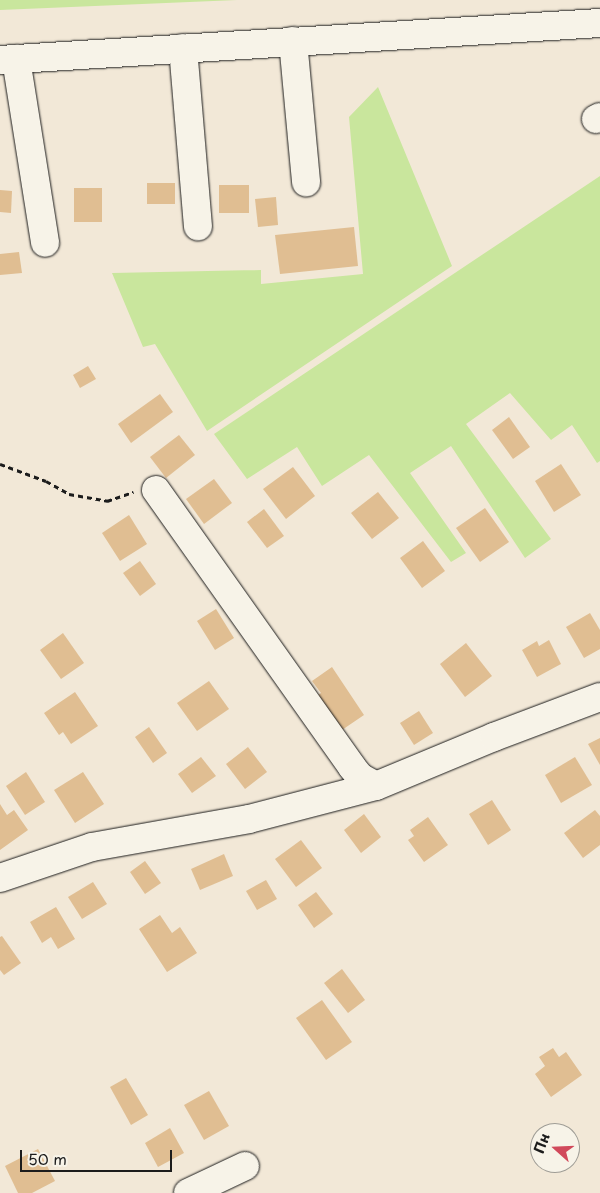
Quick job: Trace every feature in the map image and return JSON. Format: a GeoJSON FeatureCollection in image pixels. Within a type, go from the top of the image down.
{"type":"FeatureCollection","features":[{"type":"Feature","properties":{"kind":"main road"},"geometry":{"type":"LineString","coordinates":[[45,243],[8,59],[600,23]]}},
{"type":"Feature","properties":{"kind":"main road"},"geometry":{"type":"LineString","coordinates":[[294,41],[306,182]]}},
{"type":"Feature","properties":{"kind":"main road"},"geometry":{"type":"LineString","coordinates":[[183,48],[198,226]]}},
{"type":"Feature","properties":{"kind":"main road"},"geometry":{"type":"LineString","coordinates":[[156,490],[352,767],[360,777],[376,786]]}},
{"type":"Feature","properties":{"kind":"main road"},"geometry":{"type":"LineString","coordinates":[[0,878],[92,847],[249,819],[376,786],[494,737],[600,697]]}},
{"type":"Feature","properties":{"kind":"main road"},"geometry":{"type":"LineString","coordinates":[[188,1193],[245,1166]]}},
{"type":"Feature","properties":{"kind":"path"},"geometry":{"type":"LineString","coordinates":[[0,464],[46,481],[69,494],[108,501],[131,493],[156,490]]}},
{"type":"Feature","properties":{"kind":"green space"},"geometry":{"type":"Polygon","coordinates":[[[0,0],[237,0],[0,10],[0,0]]]}},
{"type":"Feature","properties":{"kind":"green space"},"geometry":{"type":"Polygon","coordinates":[[[378,87],[452,266],[207,431],[155,344],[143,347],[112,273],[261,270],[261,284],[363,274],[349,117],[378,87]]]}},
{"type":"Feature","properties":{"kind":"green space"},"geometry":{"type":"Polygon","coordinates":[[[600,176],[600,461],[597,463],[572,425],[551,440],[510,393],[466,424],[551,539],[525,558],[451,446],[410,473],[466,553],[451,562],[369,455],[322,486],[297,447],[247,479],[214,434],[600,176]]]}},
{"type":"Feature","properties":{"kind":"building"},"geometry":{"type":"Polygon","coordinates":[[[147,183],[175,183],[175,204],[147,204],[147,183]]]}},
{"type":"Feature","properties":{"kind":"building"},"geometry":{"type":"Polygon","coordinates":[[[219,185],[249,185],[249,213],[219,213],[219,185]]]}},
{"type":"Feature","properties":{"kind":"building"},"geometry":{"type":"Polygon","coordinates":[[[74,188],[102,188],[102,222],[74,222],[74,188]]]}},
{"type":"Feature","properties":{"kind":"building"},"geometry":{"type":"Polygon","coordinates":[[[0,190],[12,191],[11,213],[0,212],[0,190]]]}},
{"type":"Feature","properties":{"kind":"building"},"geometry":{"type":"Polygon","coordinates":[[[276,197],[278,225],[258,227],[255,199],[276,197]]]}},
{"type":"Feature","properties":{"kind":"building"},"geometry":{"type":"Polygon","coordinates":[[[354,227],[358,266],[280,274],[275,235],[354,227]]]}},
{"type":"Feature","properties":{"kind":"building"},"geometry":{"type":"Polygon","coordinates":[[[19,252],[22,273],[0,275],[0,254],[19,252]]]}},
{"type":"Feature","properties":{"kind":"building"},"geometry":{"type":"Polygon","coordinates":[[[88,366],[96,379],[80,388],[73,375],[88,366]]]}},
{"type":"Feature","properties":{"kind":"building"},"geometry":{"type":"Polygon","coordinates":[[[160,394],[173,412],[131,443],[118,424],[160,394]]]}},
{"type":"Feature","properties":{"kind":"building"},"geometry":{"type":"Polygon","coordinates":[[[509,417],[530,447],[513,459],[492,430],[509,417]]]}},
{"type":"Feature","properties":{"kind":"building"},"geometry":{"type":"Polygon","coordinates":[[[179,435],[195,455],[166,478],[150,457],[179,435]]]}},
{"type":"Feature","properties":{"kind":"building"},"geometry":{"type":"Polygon","coordinates":[[[561,464],[581,495],[554,512],[535,481],[561,464]]]}},
{"type":"Feature","properties":{"kind":"building"},"geometry":{"type":"Polygon","coordinates":[[[293,467],[315,496],[286,519],[263,489],[293,467]]]}},
{"type":"Feature","properties":{"kind":"building"},"geometry":{"type":"Polygon","coordinates":[[[214,479],[232,503],[204,524],[186,499],[214,479]]]}},
{"type":"Feature","properties":{"kind":"building"},"geometry":{"type":"Polygon","coordinates":[[[378,492],[399,518],[372,539],[351,513],[378,492]]]}},
{"type":"Feature","properties":{"kind":"building"},"geometry":{"type":"Polygon","coordinates":[[[485,508],[509,542],[480,562],[456,528],[485,508]]]}},
{"type":"Feature","properties":{"kind":"building"},"geometry":{"type":"Polygon","coordinates":[[[264,509],[284,536],[267,548],[247,522],[264,509]]]}},
{"type":"Feature","properties":{"kind":"building"},"geometry":{"type":"Polygon","coordinates":[[[129,515],[147,544],[120,561],[102,533],[129,515]]]}},
{"type":"Feature","properties":{"kind":"building"},"geometry":{"type":"Polygon","coordinates":[[[423,541],[445,571],[422,588],[400,558],[423,541]]]}},
{"type":"Feature","properties":{"kind":"building"},"geometry":{"type":"Polygon","coordinates":[[[140,561],[156,584],[140,596],[123,573],[140,561]]]}},
{"type":"Feature","properties":{"kind":"building"},"geometry":{"type":"Polygon","coordinates":[[[216,609],[234,638],[215,650],[197,621],[216,609]]]}},
{"type":"Feature","properties":{"kind":"building"},"geometry":{"type":"Polygon","coordinates":[[[590,613],[600,630],[600,649],[584,658],[566,627],[590,613]]]}},
{"type":"Feature","properties":{"kind":"building"},"geometry":{"type":"Polygon","coordinates":[[[63,633],[84,663],[61,679],[40,650],[63,633]]]}},
{"type":"Feature","properties":{"kind":"building"},"geometry":{"type":"Polygon","coordinates":[[[549,640],[561,664],[537,677],[522,650],[537,641],[539,646],[549,640]]]}},
{"type":"Feature","properties":{"kind":"building"},"geometry":{"type":"Polygon","coordinates":[[[466,643],[492,676],[465,697],[440,664],[466,643]]]}},
{"type":"Feature","properties":{"kind":"building"},"geometry":{"type":"Polygon","coordinates":[[[332,667],[364,715],[339,732],[315,697],[321,693],[312,681],[332,667]]]}},
{"type":"Feature","properties":{"kind":"building"},"geometry":{"type":"Polygon","coordinates":[[[209,681],[229,709],[197,731],[177,703],[209,681]]]}},
{"type":"Feature","properties":{"kind":"building"},"geometry":{"type":"Polygon","coordinates":[[[75,692],[98,726],[71,744],[63,732],[59,735],[44,713],[75,692]]]}},
{"type":"Feature","properties":{"kind":"building"},"geometry":{"type":"Polygon","coordinates":[[[419,711],[433,733],[414,745],[400,723],[419,711]]]}},
{"type":"Feature","properties":{"kind":"building"},"geometry":{"type":"Polygon","coordinates":[[[149,727],[167,753],[153,763],[135,737],[149,727]]]}},
{"type":"Feature","properties":{"kind":"building"},"geometry":{"type":"Polygon","coordinates":[[[600,738],[600,765],[588,744],[600,738]]]}},
{"type":"Feature","properties":{"kind":"building"},"geometry":{"type":"Polygon","coordinates":[[[248,747],[267,772],[245,789],[226,764],[248,747]]]}},
{"type":"Feature","properties":{"kind":"building"},"geometry":{"type":"Polygon","coordinates":[[[201,757],[216,776],[192,793],[178,774],[201,757]]]}},
{"type":"Feature","properties":{"kind":"building"},"geometry":{"type":"Polygon","coordinates":[[[575,757],[592,785],[561,803],[545,775],[575,757]]]}},
{"type":"Feature","properties":{"kind":"building"},"geometry":{"type":"Polygon","coordinates":[[[26,772],[45,802],[25,815],[6,786],[26,772]]]}},
{"type":"Feature","properties":{"kind":"building"},"geometry":{"type":"Polygon","coordinates":[[[83,772],[104,804],[75,823],[54,790],[83,772]]]}},
{"type":"Feature","properties":{"kind":"building"},"geometry":{"type":"Polygon","coordinates":[[[492,800],[511,830],[488,845],[469,814],[492,800]]]}},
{"type":"Feature","properties":{"kind":"building"},"geometry":{"type":"Polygon","coordinates":[[[0,804],[7,815],[14,810],[28,830],[0,850],[0,804]]]}},
{"type":"Feature","properties":{"kind":"building"},"geometry":{"type":"Polygon","coordinates":[[[595,810],[600,816],[600,845],[583,858],[564,833],[595,810]]]}},
{"type":"Feature","properties":{"kind":"building"},"geometry":{"type":"Polygon","coordinates":[[[364,814],[381,837],[361,853],[344,830],[364,814]]]}},
{"type":"Feature","properties":{"kind":"building"},"geometry":{"type":"Polygon","coordinates":[[[428,817],[448,845],[424,862],[408,840],[414,836],[410,830],[428,817]]]}},
{"type":"Feature","properties":{"kind":"building"},"geometry":{"type":"Polygon","coordinates":[[[301,840],[322,868],[296,887],[275,859],[301,840]]]}},
{"type":"Feature","properties":{"kind":"building"},"geometry":{"type":"Polygon","coordinates":[[[224,854],[233,876],[200,890],[191,869],[224,854]]]}},
{"type":"Feature","properties":{"kind":"building"},"geometry":{"type":"Polygon","coordinates":[[[145,861],[161,883],[145,894],[130,872],[145,861]]]}},
{"type":"Feature","properties":{"kind":"building"},"geometry":{"type":"Polygon","coordinates":[[[266,880],[277,899],[257,910],[246,891],[266,880]]]}},
{"type":"Feature","properties":{"kind":"building"},"geometry":{"type":"Polygon","coordinates":[[[93,882],[107,904],[82,919],[68,897],[93,882]]]}},
{"type":"Feature","properties":{"kind":"building"},"geometry":{"type":"Polygon","coordinates":[[[316,892],[333,914],[314,928],[298,905],[316,892]]]}},
{"type":"Feature","properties":{"kind":"building"},"geometry":{"type":"Polygon","coordinates":[[[56,907],[75,939],[58,949],[51,937],[42,943],[30,922],[56,907]]]}},
{"type":"Feature","properties":{"kind":"building"},"geometry":{"type":"Polygon","coordinates":[[[160,915],[172,933],[180,927],[197,953],[167,972],[139,929],[160,915]]]}},
{"type":"Feature","properties":{"kind":"building"},"geometry":{"type":"Polygon","coordinates":[[[2,936],[21,963],[4,975],[0,970],[0,937],[2,936]]]}},
{"type":"Feature","properties":{"kind":"building"},"geometry":{"type":"Polygon","coordinates":[[[342,969],[365,1000],[348,1013],[324,983],[342,969]]]}},
{"type":"Feature","properties":{"kind":"building"},"geometry":{"type":"Polygon","coordinates":[[[322,1000],[352,1042],[326,1060],[296,1018],[322,1000]]]}},
{"type":"Feature","properties":{"kind":"building"},"geometry":{"type":"Polygon","coordinates":[[[553,1048],[559,1057],[566,1052],[582,1075],[551,1097],[535,1074],[545,1066],[539,1057],[553,1048]]]}},
{"type":"Feature","properties":{"kind":"building"},"geometry":{"type":"Polygon","coordinates":[[[126,1078],[148,1115],[131,1125],[110,1087],[126,1078]]]}},
{"type":"Feature","properties":{"kind":"building"},"geometry":{"type":"Polygon","coordinates":[[[209,1091],[229,1126],[204,1140],[184,1105],[209,1091]]]}},
{"type":"Feature","properties":{"kind":"building"},"geometry":{"type":"Polygon","coordinates":[[[170,1128],[184,1153],[158,1167],[145,1143],[170,1128]]]}},
{"type":"Feature","properties":{"kind":"building"},"geometry":{"type":"Polygon","coordinates":[[[38,1149],[55,1181],[32,1193],[18,1193],[5,1166],[38,1149]]]}}]}
